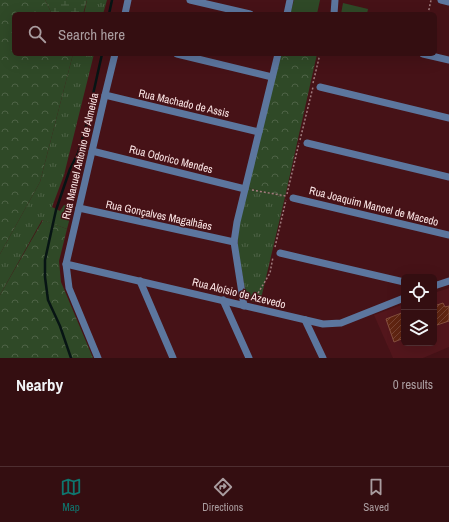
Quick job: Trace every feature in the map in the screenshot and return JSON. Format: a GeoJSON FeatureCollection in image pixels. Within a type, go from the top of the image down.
{"type":"FeatureCollection","features":[{"type":"Feature","properties":{"kind":"street"},"geometry":{"type":"LineString","coordinates":[[125,12],[128,0]]}},
{"type":"Feature","properties":{"kind":"street"},"geometry":{"type":"LineString","coordinates":[[190,0],[241,12]]}},
{"type":"Feature","properties":{"kind":"street"},"geometry":{"type":"LineString","coordinates":[[287,12],[290,0]]}},
{"type":"Feature","properties":{"kind":"street"},"geometry":{"type":"LineString","coordinates":[[334,12],[335,0]]}},
{"type":"Feature","properties":{"kind":"street"},"geometry":{"type":"LineString","coordinates":[[441,0],[449,2]]}},
{"type":"Feature","properties":{"kind":"street","name":"Rua Manuel Antonio de Almeida"},"geometry":{"type":"LineString","coordinates":[[66,264],[115,56]]}},
{"type":"Feature","properties":{"kind":"street"},"geometry":{"type":"LineString","coordinates":[[185,56],[272,77]]}},
{"type":"Feature","properties":{"kind":"street"},"geometry":{"type":"LineString","coordinates":[[247,307],[234,242],[237,222],[277,56]]}},
{"type":"Feature","properties":{"kind":"street"},"geometry":{"type":"LineString","coordinates":[[432,56],[449,60]]}},
{"type":"Feature","properties":{"kind":"street"},"geometry":{"type":"LineString","coordinates":[[320,87],[449,118]]}},
{"type":"Feature","properties":{"kind":"street","name":"Rua Machado de Assis"},"geometry":{"type":"LineString","coordinates":[[105,95],[259,132]]}},
{"type":"Feature","properties":{"kind":"street"},"geometry":{"type":"LineString","coordinates":[[307,143],[449,177]]}},
{"type":"Feature","properties":{"kind":"street","name":"Rua Odorico Mendes"},"geometry":{"type":"LineString","coordinates":[[92,151],[245,189]]}},
{"type":"Feature","properties":{"kind":"street","name":"Rua Joaquim Manoel de Macedo"},"geometry":{"type":"LineString","coordinates":[[290,197],[449,235]]}},
{"type":"Feature","properties":{"kind":"street","name":"Rua Gonçalves Magalhães"},"geometry":{"type":"LineString","coordinates":[[79,208],[234,242]]}},
{"type":"Feature","properties":{"kind":"street"},"geometry":{"type":"LineString","coordinates":[[280,253],[401,281]]}},
{"type":"Feature","properties":{"kind":"street"},"geometry":{"type":"LineString","coordinates":[[66,264],[69,288],[98,358]]}},
{"type":"Feature","properties":{"kind":"street","name":"Rua Aloísio de Azevedo"},"geometry":{"type":"LineString","coordinates":[[66,264],[323,324],[341,323],[401,299]]}},
{"type":"Feature","properties":{"kind":"street"},"geometry":{"type":"LineString","coordinates":[[140,281],[173,358]]}},
{"type":"Feature","properties":{"kind":"street"},"geometry":{"type":"LineString","coordinates":[[437,285],[449,281]]}},
{"type":"Feature","properties":{"kind":"street"},"geometry":{"type":"LineString","coordinates":[[224,300],[248,358]]}},
{"type":"Feature","properties":{"kind":"street"},"geometry":{"type":"LineString","coordinates":[[305,320],[323,358]]}},
{"type":"Feature","properties":{"kind":"path"},"geometry":{"type":"LineString","coordinates":[[428,12],[431,0]]}},
{"type":"Feature","properties":{"kind":"path"},"geometry":{"type":"LineString","coordinates":[[247,307],[270,273],[290,197],[320,56]]}},
{"type":"Feature","properties":{"kind":"path"},"geometry":{"type":"LineString","coordinates":[[245,189],[290,197]]}},
{"type":"Feature","properties":{"kind":"shaded area"},"geometry":{"type":"Polygon","coordinates":[[[449,288],[449,347],[423,358],[393,358],[374,315],[401,305],[401,346],[437,346],[437,292],[449,288]]]}},
{"type":"Feature","properties":{"kind":"green space"},"geometry":{"type":"Polygon","coordinates":[[[0,0],[45,0],[51,12],[12,12],[12,56],[72,56],[40,182],[0,254],[0,0]]]}},
{"type":"Feature","properties":{"kind":"green space"},"geometry":{"type":"Polygon","coordinates":[[[45,0],[87,0],[84,12],[51,12],[45,0]]]}},
{"type":"Feature","properties":{"kind":"green space"},"geometry":{"type":"Polygon","coordinates":[[[87,0],[107,0],[104,12],[84,12],[87,0]]]}},
{"type":"Feature","properties":{"kind":"green space"},"geometry":{"type":"Polygon","coordinates":[[[294,0],[320,0],[317,12],[291,12],[294,0]]]}},
{"type":"Feature","properties":{"kind":"green space"},"geometry":{"type":"Polygon","coordinates":[[[343,3],[368,9],[367,12],[341,12],[343,3]]]}},
{"type":"Feature","properties":{"kind":"green space"},"geometry":{"type":"Polygon","coordinates":[[[72,56],[94,56],[64,175],[52,207],[60,211],[64,205],[73,206],[67,229],[42,220],[0,295],[0,254],[40,182],[72,56]]]}},
{"type":"Feature","properties":{"kind":"green space"},"geometry":{"type":"Polygon","coordinates":[[[280,56],[317,56],[285,197],[248,188],[280,56]]]}},
{"type":"Feature","properties":{"kind":"green space"},"geometry":{"type":"Polygon","coordinates":[[[248,188],[285,197],[260,303],[251,301],[246,295],[238,250],[238,229],[248,188]]]}},
{"type":"Feature","properties":{"kind":"green space"},"geometry":{"type":"Polygon","coordinates":[[[43,220],[67,229],[59,261],[61,282],[93,358],[0,358],[0,295],[43,220]]]}},
{"type":"Feature","properties":{"kind":"building"},"geometry":{"type":"Polygon","coordinates":[[[443,303],[445,307],[449,306],[449,321],[437,325],[437,310],[437,305],[443,303]]]}},
{"type":"Feature","properties":{"kind":"building"},"geometry":{"type":"Polygon","coordinates":[[[401,313],[401,339],[394,342],[386,319],[401,313]]]}},
{"type":"Feature","properties":{"kind":"waterway"},"geometry":{"type":"LineString","coordinates":[[109,12],[112,0]]}},
{"type":"Feature","properties":{"kind":"waterway"},"geometry":{"type":"LineString","coordinates":[[71,358],[60,326],[48,300],[45,277],[45,260],[56,210],[70,169],[78,153],[86,126],[102,56]]}}]}
